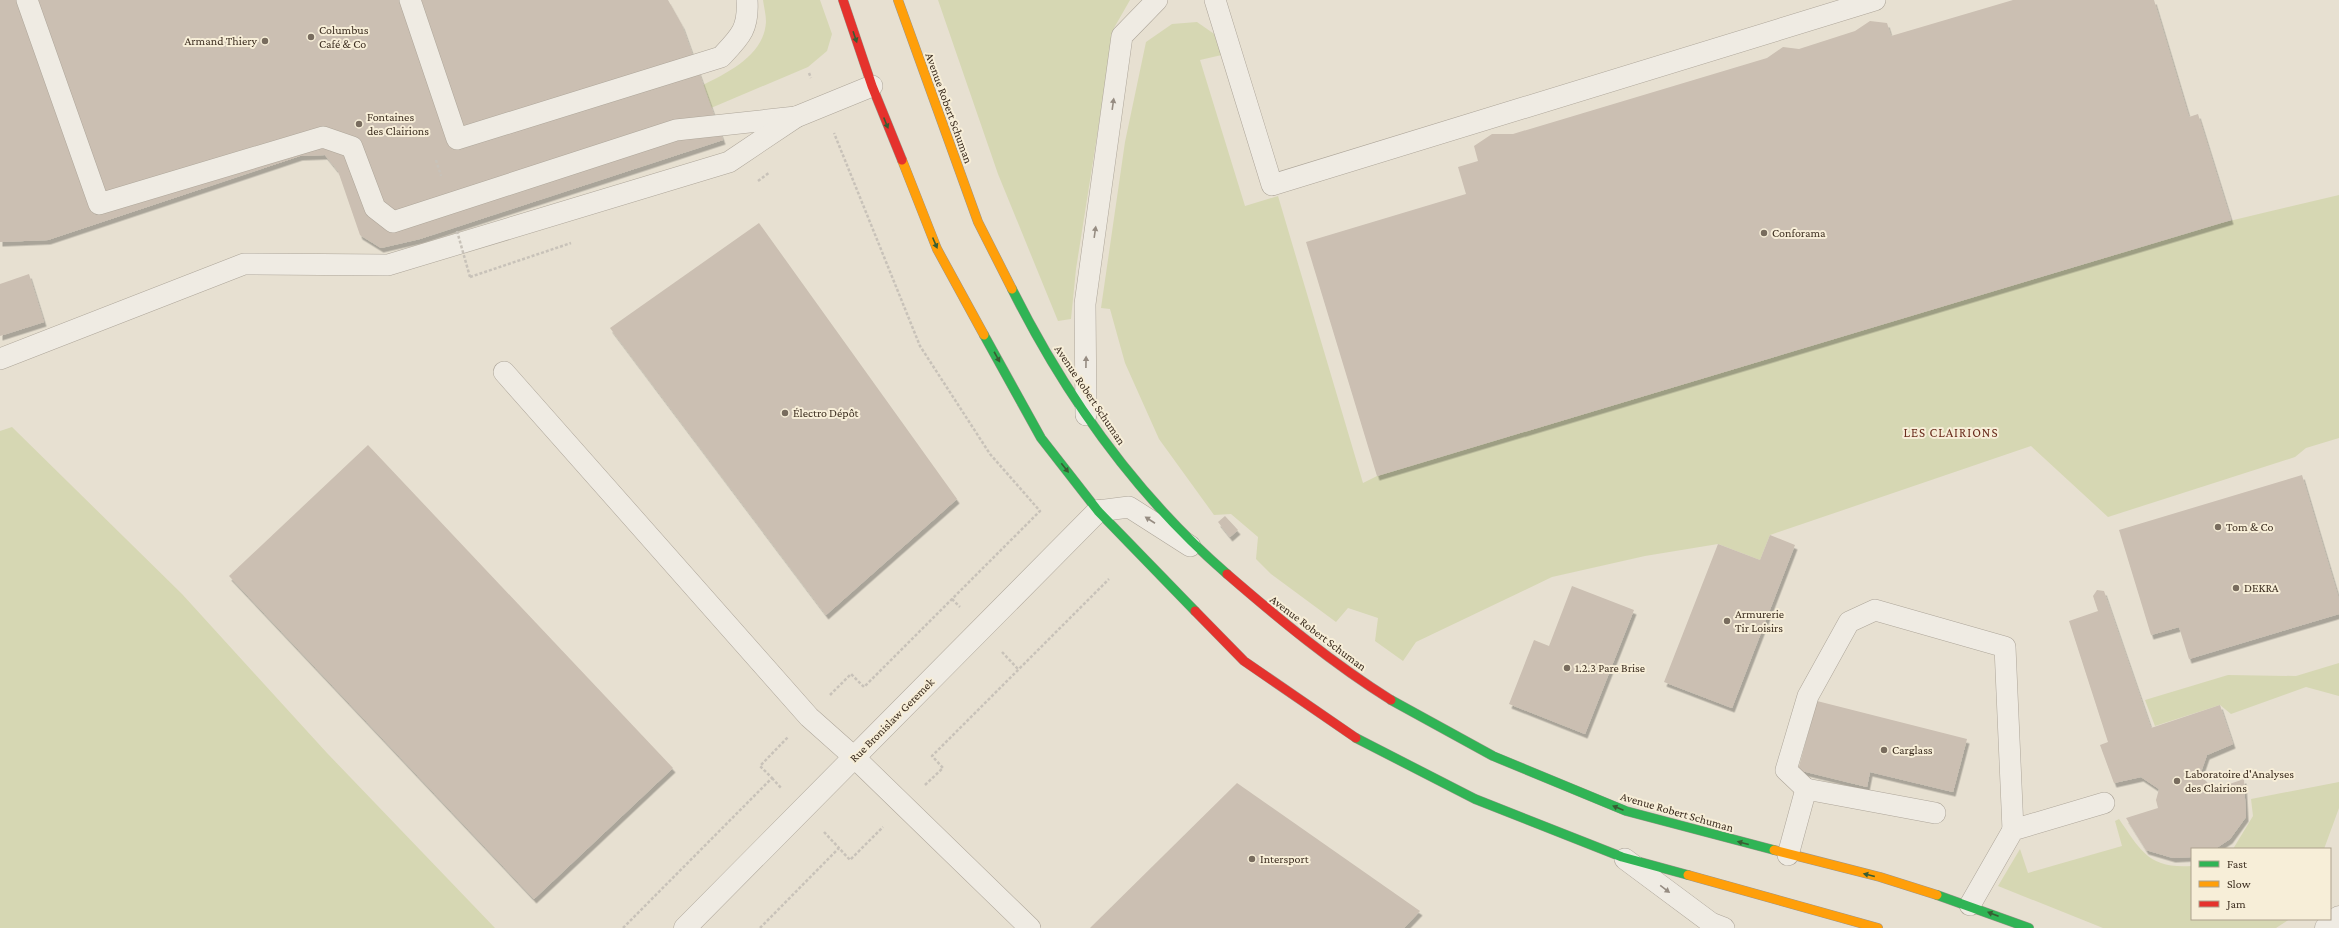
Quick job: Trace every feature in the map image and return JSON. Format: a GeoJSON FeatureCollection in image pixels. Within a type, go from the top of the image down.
{"type":"FeatureCollection","features":[{"type":"Feature","properties":{"kind":"street"},"geometry":{"type":"LineString","coordinates":[[843,0],[872,86],[937,249],[1041,438],[1098,511],[1244,661],[1354,737],[1475,799],[1622,857],[1878,928]]}},
{"type":"Feature","properties":{"kind":"street","name":"Avenue Robert Schuman"},"geometry":{"type":"LineString","coordinates":[[898,0],[978,222],[1033,331],[1086,415],[1144,492],[1206,556],[1276,617],[1366,684],[1411,712],[1493,756],[1626,811],[1788,855],[1880,877],[1970,905],[2029,928]]}},
{"type":"Feature","properties":{"kind":"street","name":"Rue Bronislaw Geremek"},"geometry":{"type":"LineString","coordinates":[[685,928],[1098,511]]}},
{"type":"Feature","properties":{"kind":"street"},"geometry":{"type":"LineString","coordinates":[[2326,928],[2339,917]]}},
{"type":"Feature","properties":{"kind":"lane"},"geometry":{"type":"LineString","coordinates":[[27,0],[99,204],[323,137],[352,147],[375,208],[394,222],[676,130],[796,117]]}},
{"type":"Feature","properties":{"kind":"lane"},"geometry":{"type":"LineString","coordinates":[[410,0],[456,140],[721,57],[742,35],[748,11],[747,0]]}},
{"type":"Feature","properties":{"kind":"lane"},"geometry":{"type":"LineString","coordinates":[[1086,415],[1085,304],[1122,36],[1157,0]]}},
{"type":"Feature","properties":{"kind":"lane"},"geometry":{"type":"LineString","coordinates":[[1215,0],[1272,185],[1875,0]]}},
{"type":"Feature","properties":{"kind":"lane"},"geometry":{"type":"LineString","coordinates":[[0,359],[244,264],[388,265],[729,162],[796,117],[872,86]]}},
{"type":"Feature","properties":{"kind":"lane"},"geometry":{"type":"LineString","coordinates":[[504,372],[809,717],[854,757],[1030,928]]}},
{"type":"Feature","properties":{"kind":"lane"},"geometry":{"type":"LineString","coordinates":[[1098,511],[1129,507],[1206,556]]}},
{"type":"Feature","properties":{"kind":"lane"},"geometry":{"type":"LineString","coordinates":[[1934,813],[1806,789],[1786,770],[1808,696],[1849,622],[1875,610],[2005,647],[2013,830],[1970,905]]}},
{"type":"Feature","properties":{"kind":"lane"},"geometry":{"type":"LineString","coordinates":[[1788,855],[1806,789]]}},
{"type":"Feature","properties":{"kind":"lane"},"geometry":{"type":"LineString","coordinates":[[2013,830],[2104,803]]}},
{"type":"Feature","properties":{"kind":"lane"},"geometry":{"type":"LineString","coordinates":[[1622,857],[1711,923],[1724,928]]}},
{"type":"Feature","properties":{"kind":"path"},"geometry":{"type":"LineString","coordinates":[[623,928],[772,778],[760,766],[851,674],[864,687],[1040,511],[990,454],[920,346],[822,106]]}},
{"type":"Feature","properties":{"kind":"path"},"geometry":{"type":"LineString","coordinates":[[434,153],[470,277],[504,266]]}},
{"type":"Feature","properties":{"kind":"path"},"geometry":{"type":"LineString","coordinates":[[760,928],[839,848],[850,860],[943,768],[932,756],[1109,579]]}},
{"type":"Feature","properties":{"kind":"green space"},"geometry":{"type":"Polygon","coordinates":[[[763,0],[820,0],[832,34],[827,51],[808,67],[711,108],[703,85],[744,61],[759,44],[764,34],[766,22],[763,0]]]}},
{"type":"Feature","properties":{"kind":"green space"},"geometry":{"type":"Polygon","coordinates":[[[938,0],[1130,0],[1114,28],[1076,269],[1071,319],[1058,321],[998,174],[938,0]]]}},
{"type":"Feature","properties":{"kind":"green space"},"geometry":{"type":"Polygon","coordinates":[[[1197,22],[1220,38],[1226,54],[1200,60],[1245,206],[1278,196],[1363,483],[1377,476],[2221,223],[2339,195],[2339,438],[2306,448],[2295,457],[2108,517],[2031,446],[1770,535],[1760,560],[1718,544],[1645,556],[1552,577],[1416,642],[1403,661],[1375,641],[1378,618],[1348,608],[1336,622],[1271,574],[1256,559],[1258,537],[1231,514],[1214,515],[1159,439],[1125,363],[1110,309],[1101,308],[1125,142],[1146,42],[1172,24],[1197,22]]]}},
{"type":"Feature","properties":{"kind":"green space"},"geometry":{"type":"Polygon","coordinates":[[[12,427],[182,594],[327,753],[495,928],[0,928],[0,431],[12,427]]]}},
{"type":"Feature","properties":{"kind":"green space"},"geometry":{"type":"Polygon","coordinates":[[[2339,663],[2339,696],[2306,687],[2231,714],[2220,705],[2155,726],[2145,700],[2228,675],[2296,676],[2339,663]]]}},
{"type":"Feature","properties":{"kind":"green space"},"geometry":{"type":"Polygon","coordinates":[[[2339,782],[2339,808],[2324,848],[2234,848],[2253,816],[2251,799],[2339,782]]]}},
{"type":"Feature","properties":{"kind":"green space"},"geometry":{"type":"Polygon","coordinates":[[[2119,819],[2140,849],[2156,861],[2177,866],[2191,866],[2191,920],[2288,920],[2276,928],[2103,928],[1998,886],[2020,849],[2028,873],[2122,846],[2115,821],[2119,819]]]}},
{"type":"Feature","properties":{"kind":"building","name":"Fontaines des Clairions"},"geometry":{"type":"Polygon","coordinates":[[[0,0],[668,0],[682,25],[723,140],[420,239],[381,248],[360,235],[338,171],[325,155],[300,156],[48,240],[0,242],[0,0]]]}},
{"type":"Feature","properties":{"kind":"building","name":"Conforama"},"geometry":{"type":"Polygon","coordinates":[[[2013,0],[2154,0],[2189,117],[2198,114],[2231,220],[1377,476],[1306,242],[1466,194],[1458,167],[1478,161],[1474,146],[1492,134],[1513,134],[1767,58],[1783,47],[1799,49],[1855,31],[1870,21],[1887,23],[1891,36],[2013,0]]]}},
{"type":"Feature","properties":{"kind":"building","name":"Électro Dépôt"},"geometry":{"type":"Polygon","coordinates":[[[759,223],[957,499],[826,615],[610,328],[759,223]]]}},
{"type":"Feature","properties":{"kind":"building"},"geometry":{"type":"Polygon","coordinates":[[[29,274],[44,322],[0,336],[0,284],[29,274]]]}},
{"type":"Feature","properties":{"kind":"building"},"geometry":{"type":"Polygon","coordinates":[[[368,445],[673,768],[534,899],[229,576],[368,445]]]}},
{"type":"Feature","properties":{"kind":"building","name":"DEKRA"},"geometry":{"type":"Polygon","coordinates":[[[2302,475],[2339,599],[2339,614],[2189,659],[2179,627],[2151,635],[2119,530],[2302,475]]]}},
{"type":"Feature","properties":{"kind":"building"},"geometry":{"type":"Polygon","coordinates":[[[1225,516],[1238,530],[1230,537],[1218,522],[1225,516]]]}},
{"type":"Feature","properties":{"kind":"building","name":"Armurerie Tir Loisirs"},"geometry":{"type":"Polygon","coordinates":[[[1770,535],[1795,545],[1732,708],[1664,682],[1718,544],[1760,560],[1770,535]]]}},
{"type":"Feature","properties":{"kind":"building","name":"1.2.3 Pare Brise"},"geometry":{"type":"Polygon","coordinates":[[[1572,586],[1634,610],[1585,734],[1509,704],[1534,640],[1549,646],[1572,586]]]}},
{"type":"Feature","properties":{"kind":"building","name":"Laboratoire d'Analyses des Clairions"},"geometry":{"type":"Polygon","coordinates":[[[2097,590],[2104,591],[2151,728],[2220,705],[2233,744],[2207,755],[2200,775],[2212,790],[2244,779],[2246,817],[2230,839],[2216,848],[2191,848],[2191,857],[2173,858],[2146,850],[2126,818],[2158,808],[2156,800],[2159,789],[2141,777],[2114,783],[2100,745],[2108,742],[2069,621],[2098,611],[2093,596],[2097,590]]]}},
{"type":"Feature","properties":{"kind":"building","name":"Carglass"},"geometry":{"type":"Polygon","coordinates":[[[1817,701],[1967,739],[1953,792],[1870,772],[1867,787],[1798,770],[1817,701]]]}},
{"type":"Feature","properties":{"kind":"building","name":"Intersport"},"geometry":{"type":"Polygon","coordinates":[[[1237,783],[1420,911],[1404,928],[1090,928],[1237,783]]]}},
{"type":"Feature","properties":{"kind":"traffic: fast"},"geometry":{"type":"LineString","coordinates":[[1012,289],[1055,367],[1105,442],[1162,511],[1227,574]]}},
{"type":"Feature","properties":{"kind":"traffic: fast"},"geometry":{"type":"LineString","coordinates":[[984,335],[1041,438],[1098,511],[1195,611]]}},
{"type":"Feature","properties":{"kind":"traffic: fast"},"geometry":{"type":"LineString","coordinates":[[1391,700],[1493,756],[1626,811],[1774,850]]}},
{"type":"Feature","properties":{"kind":"traffic: fast"},"geometry":{"type":"LineString","coordinates":[[1356,738],[1475,799],[1622,857],[1688,875]]}},
{"type":"Feature","properties":{"kind":"traffic: fast"},"geometry":{"type":"LineString","coordinates":[[1937,895],[2029,928]]}},
{"type":"Feature","properties":{"kind":"traffic: slow"},"geometry":{"type":"LineString","coordinates":[[898,0],[978,222],[1012,289]]}},
{"type":"Feature","properties":{"kind":"traffic: slow"},"geometry":{"type":"LineString","coordinates":[[902,160],[937,249],[984,335]]}},
{"type":"Feature","properties":{"kind":"traffic: slow"},"geometry":{"type":"LineString","coordinates":[[1774,850],[1880,877],[1937,895]]}},
{"type":"Feature","properties":{"kind":"traffic: slow"},"geometry":{"type":"LineString","coordinates":[[1688,875],[1878,928]]}},
{"type":"Feature","properties":{"kind":"traffic: jam"},"geometry":{"type":"LineString","coordinates":[[843,0],[872,86],[902,160]]}},
{"type":"Feature","properties":{"kind":"traffic: jam"},"geometry":{"type":"LineString","coordinates":[[1227,574],[1306,640],[1369,686],[1391,700]]}},
{"type":"Feature","properties":{"kind":"traffic: jam"},"geometry":{"type":"LineString","coordinates":[[1195,611],[1244,661],[1356,738]]}},
{"type":"Feature","properties":{"kind":"place","name":"Columbus Café & Co"},"geometry":{"type":"Point","coordinates":[311,37]}},
{"type":"Feature","properties":{"kind":"place","name":"Armand Thiery"},"geometry":{"type":"Point","coordinates":[265,41]}},
{"type":"Feature","properties":{"kind":"place","name":"Fontaines des Clairions"},"geometry":{"type":"Point","coordinates":[359,124]}},
{"type":"Feature","properties":{"kind":"place","name":"Conforama"},"geometry":{"type":"Point","coordinates":[1764,233]}},
{"type":"Feature","properties":{"kind":"place","name":"Électro Dépôt"},"geometry":{"type":"Point","coordinates":[785,413]}},
{"type":"Feature","properties":{"kind":"place","name":"Tom & Co"},"geometry":{"type":"Point","coordinates":[2218,527]}},
{"type":"Feature","properties":{"kind":"place","name":"DEKRA"},"geometry":{"type":"Point","coordinates":[2236,588]}},
{"type":"Feature","properties":{"kind":"place","name":"Armurerie Tir Loisirs"},"geometry":{"type":"Point","coordinates":[1727,621]}},
{"type":"Feature","properties":{"kind":"place","name":"1.2.3 Pare Brise"},"geometry":{"type":"Point","coordinates":[1567,668]}},
{"type":"Feature","properties":{"kind":"place","name":"Carglass"},"geometry":{"type":"Point","coordinates":[1884,750]}},
{"type":"Feature","properties":{"kind":"place","name":"Laboratoire d'Analyses des Clairions"},"geometry":{"type":"Point","coordinates":[2177,781]}},
{"type":"Feature","properties":{"kind":"place","name":"Intersport"},"geometry":{"type":"Point","coordinates":[1252,859]}},
{"type":"Feature","properties":{"kind":"district","name":"LES CLAIRIONS"},"geometry":{"type":"Point","coordinates":[1951,432]}}]}
